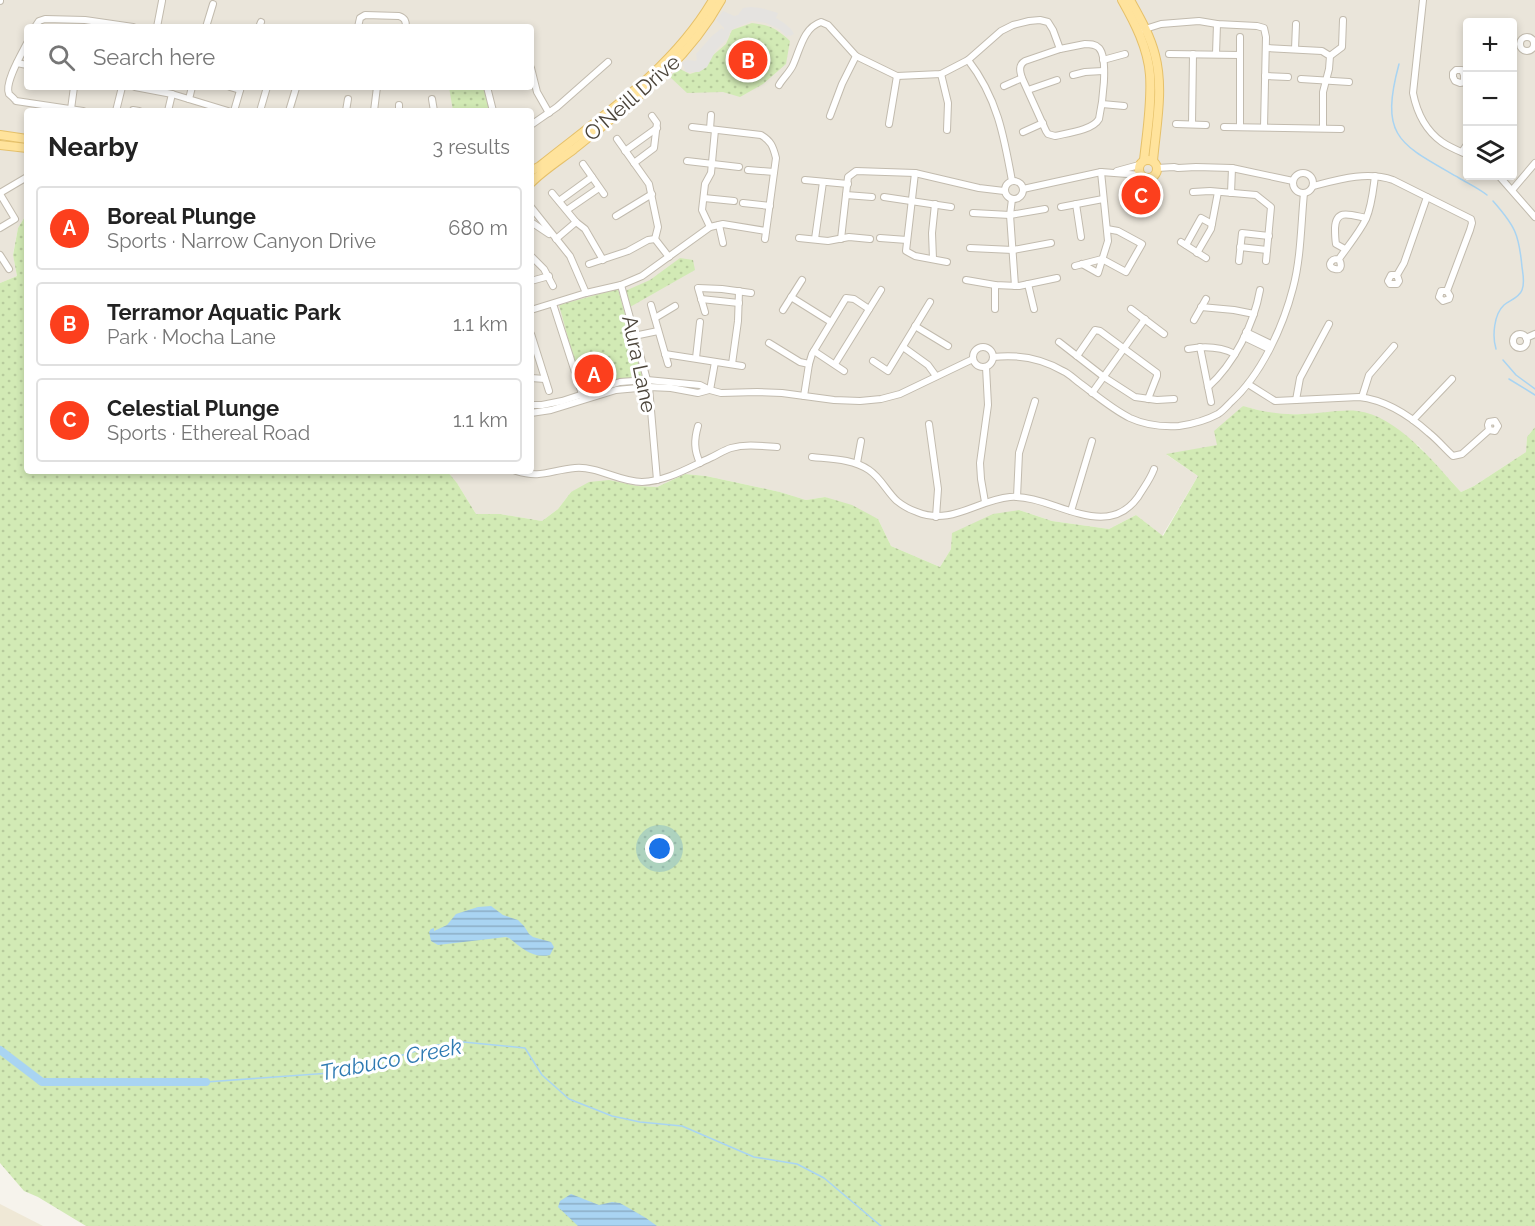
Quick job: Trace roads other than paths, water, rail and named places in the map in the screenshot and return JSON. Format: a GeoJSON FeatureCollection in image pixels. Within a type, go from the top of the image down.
{"type":"FeatureCollection","features":[{"type":"Feature","properties":{"kind":"main road","name":"O'Neill Drive"},"geometry":{"type":"LineString","coordinates":[[534,169],[661,67],[690,35],[713,0]]}},
{"type":"Feature","properties":{"kind":"main road","name":"O'Neill Drive"},"geometry":{"type":"LineString","coordinates":[[534,181],[671,67],[699,34],[721,0]]}},
{"type":"Feature","properties":{"kind":"main road"},"geometry":{"type":"LineString","coordinates":[[1122,0],[1156,56],[1159,91],[1150,165],[1154,177],[1146,178],[1139,170],[1150,165]]}},
{"type":"Feature","properties":{"kind":"main road"},"geometry":{"type":"LineString","coordinates":[[1130,0],[1142,30]]}},
{"type":"Feature","properties":{"kind":"main road"},"geometry":{"type":"LineString","coordinates":[[0,135],[24,139]]}},
{"type":"Feature","properties":{"kind":"main road"},"geometry":{"type":"LineString","coordinates":[[0,145],[24,148]]}},
{"type":"Feature","properties":{"kind":"street"},"geometry":{"type":"LineString","coordinates":[[1423,0],[1413,93],[1416,107],[1429,130],[1443,143],[1463,153]]}},
{"type":"Feature","properties":{"kind":"street"},"geometry":{"type":"LineString","coordinates":[[158,24],[162,1]]}},
{"type":"Feature","properties":{"kind":"street"},"geometry":{"type":"LineString","coordinates":[[207,24],[213,4]]}},
{"type":"Feature","properties":{"kind":"street"},"geometry":{"type":"LineString","coordinates":[[359,24],[360,18],[365,15],[399,16],[403,17],[405,23]]}},
{"type":"Feature","properties":{"kind":"street"},"geometry":{"type":"LineString","coordinates":[[37,24],[45,19],[84,23]]}},
{"type":"Feature","properties":{"kind":"street"},"geometry":{"type":"LineString","coordinates":[[779,85],[793,66],[806,36],[813,26],[821,22],[828,25],[856,56],[897,76],[941,74],[968,60],[1001,31],[1013,25],[1040,20],[1048,22],[1060,49]]}},
{"type":"Feature","properties":{"kind":"street"},"geometry":{"type":"LineString","coordinates":[[1329,56],[1342,47],[1343,20]]}},
{"type":"Feature","properties":{"kind":"street"},"geometry":{"type":"LineString","coordinates":[[1142,30],[1161,24],[1199,21],[1264,28],[1266,37],[1264,127]]}},
{"type":"Feature","properties":{"kind":"street"},"geometry":{"type":"LineString","coordinates":[[1216,54],[1217,24]]}},
{"type":"Feature","properties":{"kind":"street"},"geometry":{"type":"LineString","coordinates":[[1295,49],[1296,24]]}},
{"type":"Feature","properties":{"kind":"street"},"geometry":{"type":"LineString","coordinates":[[1240,37],[1240,127]]}},
{"type":"Feature","properties":{"kind":"street"},"geometry":{"type":"LineString","coordinates":[[1092,44],[1099,48],[1103,60],[1104,90],[1098,123],[1091,127],[1055,136],[1048,134],[1020,71],[1022,63],[1060,49],[1092,44]]}},
{"type":"Feature","properties":{"kind":"street"},"geometry":{"type":"LineString","coordinates":[[1266,48],[1322,51],[1329,56]]}},
{"type":"Feature","properties":{"kind":"street"},"geometry":{"type":"LineString","coordinates":[[24,49],[8,87],[9,94],[16,101],[64,108]]}},
{"type":"Feature","properties":{"kind":"street"},"geometry":{"type":"LineString","coordinates":[[1103,60],[1125,54]]}},
{"type":"Feature","properties":{"kind":"street"},"geometry":{"type":"LineString","coordinates":[[1169,54],[1240,55]]}},
{"type":"Feature","properties":{"kind":"street"},"geometry":{"type":"LineString","coordinates":[[1192,124],[1193,54]]}},
{"type":"Feature","properties":{"kind":"street"},"geometry":{"type":"LineString","coordinates":[[830,116],[856,56]]}},
{"type":"Feature","properties":{"kind":"street"},"geometry":{"type":"LineString","coordinates":[[1323,128],[1322,105],[1329,69],[1329,56]]}},
{"type":"Feature","properties":{"kind":"street"},"geometry":{"type":"LineString","coordinates":[[968,60],[987,88],[996,109],[1012,181]]}},
{"type":"Feature","properties":{"kind":"street"},"geometry":{"type":"LineString","coordinates":[[534,123],[549,113],[608,62]]}},
{"type":"Feature","properties":{"kind":"street"},"geometry":{"type":"LineString","coordinates":[[17,63],[24,64]]}},
{"type":"Feature","properties":{"kind":"street"},"geometry":{"type":"LineString","coordinates":[[1073,75],[1103,71]]}},
{"type":"Feature","properties":{"kind":"street"},"geometry":{"type":"LineString","coordinates":[[941,74],[948,103],[947,130]]}},
{"type":"Feature","properties":{"kind":"street"},"geometry":{"type":"LineString","coordinates":[[889,124],[897,76]]}},
{"type":"Feature","properties":{"kind":"street"},"geometry":{"type":"LineString","coordinates":[[1265,76],[1288,77]]}},
{"type":"Feature","properties":{"kind":"street"},"geometry":{"type":"LineString","coordinates":[[1004,86],[1022,78]]}},
{"type":"Feature","properties":{"kind":"street"},"geometry":{"type":"LineString","coordinates":[[1301,79],[1349,82]]}},
{"type":"Feature","properties":{"kind":"street"},"geometry":{"type":"LineString","coordinates":[[534,80],[537,92],[549,113]]}},
{"type":"Feature","properties":{"kind":"street"},"geometry":{"type":"LineString","coordinates":[[1028,90],[1057,80]]}},
{"type":"Feature","properties":{"kind":"street"},"geometry":{"type":"LineString","coordinates":[[71,108],[74,90]]}},
{"type":"Feature","properties":{"kind":"street"},"geometry":{"type":"LineString","coordinates":[[117,108],[121,90]]}},
{"type":"Feature","properties":{"kind":"street"},"geometry":{"type":"LineString","coordinates":[[151,90],[218,108]]}},
{"type":"Feature","properties":{"kind":"street"},"geometry":{"type":"LineString","coordinates":[[189,99],[191,90]]}},
{"type":"Feature","properties":{"kind":"street"},"geometry":{"type":"LineString","coordinates":[[235,108],[239,90]]}},
{"type":"Feature","properties":{"kind":"street"},"geometry":{"type":"LineString","coordinates":[[261,108],[266,90]]}},
{"type":"Feature","properties":{"kind":"street"},"geometry":{"type":"LineString","coordinates":[[290,108],[295,90]]}},
{"type":"Feature","properties":{"kind":"street"},"geometry":{"type":"LineString","coordinates":[[374,108],[377,90]]}},
{"type":"Feature","properties":{"kind":"street"},"geometry":{"type":"LineString","coordinates":[[489,90],[492,108]]}},
{"type":"Feature","properties":{"kind":"street"},"geometry":{"type":"LineString","coordinates":[[169,108],[172,94]]}},
{"type":"Feature","properties":{"kind":"street"},"geometry":{"type":"LineString","coordinates":[[346,108],[348,99]]}},
{"type":"Feature","properties":{"kind":"street"},"geometry":{"type":"LineString","coordinates":[[432,99],[434,108]]}},
{"type":"Feature","properties":{"kind":"street"},"geometry":{"type":"LineString","coordinates":[[1102,104],[1124,106]]}},
{"type":"Feature","properties":{"kind":"street"},"geometry":{"type":"LineString","coordinates":[[710,227],[702,210],[705,184],[711,173],[712,164],[711,115]]}},
{"type":"Feature","properties":{"kind":"street"},"geometry":{"type":"LineString","coordinates":[[634,163],[654,148],[657,123],[652,116]]}},
{"type":"Feature","properties":{"kind":"street"},"geometry":{"type":"LineString","coordinates":[[1023,132],[1043,123]]}},
{"type":"Feature","properties":{"kind":"street"},"geometry":{"type":"LineString","coordinates":[[1176,124],[1206,125]]}},
{"type":"Feature","properties":{"kind":"street"},"geometry":{"type":"LineString","coordinates":[[692,127],[761,135],[770,140],[776,158],[765,239]]}},
{"type":"Feature","properties":{"kind":"street"},"geometry":{"type":"LineString","coordinates":[[1224,127],[1341,129]]}},
{"type":"Feature","properties":{"kind":"street"},"geometry":{"type":"LineString","coordinates":[[625,151],[657,128]]}},
{"type":"Feature","properties":{"kind":"street"},"geometry":{"type":"LineString","coordinates":[[617,139],[649,184],[658,227],[655,239]]}},
{"type":"Feature","properties":{"kind":"street"},"geometry":{"type":"LineString","coordinates":[[687,161],[739,167]]}},
{"type":"Feature","properties":{"kind":"street"},"geometry":{"type":"LineString","coordinates":[[1513,189],[1535,163]]}},
{"type":"Feature","properties":{"kind":"street"},"geometry":{"type":"LineString","coordinates":[[567,210],[602,191],[583,164]]}},
{"type":"Feature","properties":{"kind":"street"},"geometry":{"type":"LineString","coordinates":[[1111,172],[1150,165],[1174,170],[1196,167],[1232,168],[1293,182]]}},
{"type":"Feature","properties":{"kind":"street"},"geometry":{"type":"LineString","coordinates":[[1231,193],[1232,168]]}},
{"type":"Feature","properties":{"kind":"street"},"geometry":{"type":"LineString","coordinates":[[748,170],[774,172]]}},
{"type":"Feature","properties":{"kind":"street"},"geometry":{"type":"LineString","coordinates":[[841,239],[848,181],[856,171],[915,172],[979,188],[1004,191]]}},
{"type":"Feature","properties":{"kind":"street"},"geometry":{"type":"LineString","coordinates":[[915,172],[906,251],[915,256],[947,262]]}},
{"type":"Feature","properties":{"kind":"street"},"geometry":{"type":"LineString","coordinates":[[1023,189],[1101,172],[1141,175]]}},
{"type":"Feature","properties":{"kind":"street"},"geometry":{"type":"LineString","coordinates":[[1101,172],[1108,241],[1102,259],[1098,273],[1078,265],[1102,259],[1126,272],[1142,244],[1118,231],[1107,230]]}},
{"type":"Feature","properties":{"kind":"street"},"geometry":{"type":"LineString","coordinates":[[1307,173],[1313,182],[1310,191],[1304,193],[1296,190],[1293,182],[1296,176],[1307,173]]}},
{"type":"Feature","properties":{"kind":"street"},"geometry":{"type":"LineString","coordinates":[[1339,259],[1366,218],[1375,176]]}},
{"type":"Feature","properties":{"kind":"street"},"geometry":{"type":"LineString","coordinates":[[1313,182],[1382,176],[1471,219],[1472,223],[1447,291]]}},
{"type":"Feature","properties":{"kind":"street"},"geometry":{"type":"LineString","coordinates":[[559,201],[592,177]]}},
{"type":"Feature","properties":{"kind":"street"},"geometry":{"type":"LineString","coordinates":[[0,228],[15,219],[0,194],[24,179]]}},
{"type":"Feature","properties":{"kind":"street"},"geometry":{"type":"LineString","coordinates":[[806,180],[848,181]]}},
{"type":"Feature","properties":{"kind":"street"},"geometry":{"type":"LineString","coordinates":[[1503,180],[1535,217]]}},
{"type":"Feature","properties":{"kind":"street"},"geometry":{"type":"LineString","coordinates":[[1004,191],[1007,183],[1012,181],[1020,184],[1023,189]]}},
{"type":"Feature","properties":{"kind":"street"},"geometry":{"type":"LineString","coordinates":[[815,239],[823,182]]}},
{"type":"Feature","properties":{"kind":"street"},"geometry":{"type":"LineString","coordinates":[[1004,191],[1012,199],[1020,197],[1023,189]]}},
{"type":"Feature","properties":{"kind":"street"},"geometry":{"type":"LineString","coordinates":[[1193,192],[1256,195],[1271,207],[1266,261]]}},
{"type":"Feature","properties":{"kind":"street"},"geometry":{"type":"LineString","coordinates":[[1197,252],[1212,224],[1218,192]]}},
{"type":"Feature","properties":{"kind":"street"},"geometry":{"type":"LineString","coordinates":[[552,193],[576,222],[585,229],[603,260]]}},
{"type":"Feature","properties":{"kind":"street"},"geometry":{"type":"LineString","coordinates":[[993,357],[1011,355],[1047,363],[1065,371],[1107,404],[1131,418],[1151,424],[1167,426],[1195,424],[1219,414],[1248,384],[1280,327],[1293,287],[1304,193]]}},
{"type":"Feature","properties":{"kind":"street"},"geometry":{"type":"LineString","coordinates":[[616,216],[652,194]]}},
{"type":"Feature","properties":{"kind":"street"},"geometry":{"type":"LineString","coordinates":[[846,195],[872,197]]}},
{"type":"Feature","properties":{"kind":"street"},"geometry":{"type":"LineString","coordinates":[[884,197],[951,207]]}},
{"type":"Feature","properties":{"kind":"street"},"geometry":{"type":"LineString","coordinates":[[1397,275],[1404,263],[1427,197]]}},
{"type":"Feature","properties":{"kind":"street"},"geometry":{"type":"LineString","coordinates":[[704,198],[734,201]]}},
{"type":"Feature","properties":{"kind":"street"},"geometry":{"type":"LineString","coordinates":[[1012,199],[1010,215],[1015,286]]}},
{"type":"Feature","properties":{"kind":"street"},"geometry":{"type":"LineString","coordinates":[[1061,207],[1103,199]]}},
{"type":"Feature","properties":{"kind":"street"},"geometry":{"type":"LineString","coordinates":[[743,203],[770,206]]}},
{"type":"Feature","properties":{"kind":"street"},"geometry":{"type":"LineString","coordinates":[[933,259],[932,232],[935,204]]}},
{"type":"Feature","properties":{"kind":"street"},"geometry":{"type":"LineString","coordinates":[[1076,204],[1082,237]]}},
{"type":"Feature","properties":{"kind":"street"},"geometry":{"type":"LineString","coordinates":[[973,213],[1010,215],[1045,209]]}},
{"type":"Feature","properties":{"kind":"street"},"geometry":{"type":"LineString","coordinates":[[534,211],[570,255],[586,293]]}},
{"type":"Feature","properties":{"kind":"street"},"geometry":{"type":"LineString","coordinates":[[1346,249],[1336,244],[1335,220],[1338,216],[1345,214],[1366,218]]}},
{"type":"Feature","properties":{"kind":"street"},"geometry":{"type":"LineString","coordinates":[[1206,258],[1183,244],[1201,218],[1212,224]]}},
{"type":"Feature","properties":{"kind":"street"},"geometry":{"type":"LineString","coordinates":[[554,237],[576,222]]}},
{"type":"Feature","properties":{"kind":"street"},"geometry":{"type":"LineString","coordinates":[[534,224],[554,237]]}},
{"type":"Feature","properties":{"kind":"street"},"geometry":{"type":"LineString","coordinates":[[719,225],[723,243]]}},
{"type":"Feature","properties":{"kind":"street"},"geometry":{"type":"LineString","coordinates":[[534,309],[621,285],[642,276],[710,227],[737,226],[766,231]]}},
{"type":"Feature","properties":{"kind":"street"},"geometry":{"type":"LineString","coordinates":[[1239,261],[1242,233],[1269,236]]}},
{"type":"Feature","properties":{"kind":"street"},"geometry":{"type":"LineString","coordinates":[[800,238],[828,241],[849,237],[870,239]]}},
{"type":"Feature","properties":{"kind":"street"},"geometry":{"type":"LineString","coordinates":[[880,238],[907,240]]}},
{"type":"Feature","properties":{"kind":"street"},"geometry":{"type":"LineString","coordinates":[[655,239],[669,257]]}},
{"type":"Feature","properties":{"kind":"street"},"geometry":{"type":"LineString","coordinates":[[589,264],[628,252],[648,240],[655,239]]}},
{"type":"Feature","properties":{"kind":"street"},"geometry":{"type":"LineString","coordinates":[[970,248],[1013,250],[1051,243]]}},
{"type":"Feature","properties":{"kind":"street"},"geometry":{"type":"LineString","coordinates":[[1240,247],[1267,250]]}},
{"type":"Feature","properties":{"kind":"street"},"geometry":{"type":"LineString","coordinates":[[0,255],[9,269]]}},
{"type":"Feature","properties":{"kind":"street"},"geometry":{"type":"LineString","coordinates":[[534,259],[549,276],[553,286]]}},
{"type":"Feature","properties":{"kind":"street"},"geometry":{"type":"LineString","coordinates":[[534,280],[549,276]]}},
{"type":"Feature","properties":{"kind":"street"},"geometry":{"type":"LineString","coordinates":[[966,280],[1015,286],[1057,278]]}},
{"type":"Feature","properties":{"kind":"street"},"geometry":{"type":"LineString","coordinates":[[783,310],[802,280]]}},
{"type":"Feature","properties":{"kind":"street"},"geometry":{"type":"LineString","coordinates":[[1028,284],[1034,309]]}},
{"type":"Feature","properties":{"kind":"street","name":"Aura Lane"},"geometry":{"type":"LineString","coordinates":[[621,285],[648,384],[657,480]]}},
{"type":"Feature","properties":{"kind":"street"},"geometry":{"type":"LineString","coordinates":[[995,285],[995,309]]}},
{"type":"Feature","properties":{"kind":"street"},"geometry":{"type":"LineString","coordinates":[[705,312],[698,288],[751,293]]}},
{"type":"Feature","properties":{"kind":"street"},"geometry":{"type":"LineString","coordinates":[[835,364],[881,290]]}},
{"type":"Feature","properties":{"kind":"street"},"geometry":{"type":"LineString","coordinates":[[1208,387],[1222,374],[1235,354],[1254,314],[1260,290]]}},
{"type":"Feature","properties":{"kind":"street"},"geometry":{"type":"LineString","coordinates":[[732,364],[738,321],[739,291]]}},
{"type":"Feature","properties":{"kind":"street"},"geometry":{"type":"LineString","coordinates":[[791,297],[831,322]]}},
{"type":"Feature","properties":{"kind":"street"},"geometry":{"type":"LineString","coordinates":[[804,396],[813,351],[846,298],[854,299],[869,309]]}},
{"type":"Feature","properties":{"kind":"street"},"geometry":{"type":"LineString","coordinates":[[701,299],[739,303]]}},
{"type":"Feature","properties":{"kind":"street"},"geometry":{"type":"LineString","coordinates":[[1194,320],[1206,299]]}},
{"type":"Feature","properties":{"kind":"street"},"geometry":{"type":"LineString","coordinates":[[873,362],[888,371],[930,302]]}},
{"type":"Feature","properties":{"kind":"street"},"geometry":{"type":"LineString","coordinates":[[553,304],[583,398]]}},
{"type":"Feature","properties":{"kind":"street"},"geometry":{"type":"LineString","coordinates":[[651,305],[668,364]]}},
{"type":"Feature","properties":{"kind":"street"},"geometry":{"type":"LineString","coordinates":[[655,318],[675,306]]}},
{"type":"Feature","properties":{"kind":"street"},"geometry":{"type":"LineString","coordinates":[[1201,307],[1254,314]]}},
{"type":"Feature","properties":{"kind":"street"},"geometry":{"type":"LineString","coordinates":[[1131,309],[1164,334]]}},
{"type":"Feature","properties":{"kind":"street"},"geometry":{"type":"LineString","coordinates":[[1092,393],[1145,320]]}},
{"type":"Feature","properties":{"kind":"street"},"geometry":{"type":"LineString","coordinates":[[696,358],[700,322]]}},
{"type":"Feature","properties":{"kind":"street"},"geometry":{"type":"LineString","coordinates":[[1296,400],[1300,378],[1329,324]]}},
{"type":"Feature","properties":{"kind":"street"},"geometry":{"type":"LineString","coordinates":[[915,326],[948,346]]}},
{"type":"Feature","properties":{"kind":"street"},"geometry":{"type":"LineString","coordinates":[[1077,356],[1095,330],[1100,331],[1157,373],[1148,399]]}},
{"type":"Feature","properties":{"kind":"street"},"geometry":{"type":"LineString","coordinates":[[634,336],[658,331]]}},
{"type":"Feature","properties":{"kind":"street"},"geometry":{"type":"LineString","coordinates":[[1245,334],[1270,346]]}},
{"type":"Feature","properties":{"kind":"street"},"geometry":{"type":"LineString","coordinates":[[1526,338],[1535,334]]}},
{"type":"Feature","properties":{"kind":"street"},"geometry":{"type":"LineString","coordinates":[[1059,342],[1104,377],[1135,397],[1174,399]]}},
{"type":"Feature","properties":{"kind":"street"},"geometry":{"type":"LineString","coordinates":[[769,343],[800,362],[809,364]]}},
{"type":"Feature","properties":{"kind":"street"},"geometry":{"type":"LineString","coordinates":[[534,344],[549,392]]}},
{"type":"Feature","properties":{"kind":"street"},"geometry":{"type":"LineString","coordinates":[[1362,397],[1369,375],[1394,346]]}},
{"type":"Feature","properties":{"kind":"street"},"geometry":{"type":"LineString","coordinates":[[903,347],[928,365],[936,376]]}},
{"type":"Feature","properties":{"kind":"street"},"geometry":{"type":"LineString","coordinates":[[982,347],[991,351],[993,357],[991,363],[986,367],[976,365],[973,359],[976,350],[982,347]]}},
{"type":"Feature","properties":{"kind":"street"},"geometry":{"type":"LineString","coordinates":[[1188,349],[1200,347],[1225,349],[1235,354]]}},
{"type":"Feature","properties":{"kind":"street"},"geometry":{"type":"LineString","coordinates":[[1200,347],[1211,402]]}},
{"type":"Feature","properties":{"kind":"street"},"geometry":{"type":"LineString","coordinates":[[813,351],[844,370]]}},
{"type":"Feature","properties":{"kind":"street"},"geometry":{"type":"LineString","coordinates":[[665,354],[742,366]]}},
{"type":"Feature","properties":{"kind":"street"},"geometry":{"type":"LineString","coordinates":[[534,413],[551,410],[620,382],[700,385],[721,393],[757,392],[860,401],[881,399],[900,394],[973,359]]}},
{"type":"Feature","properties":{"kind":"street"},"geometry":{"type":"LineString","coordinates":[[710,390],[715,362]]}},
{"type":"Feature","properties":{"kind":"street"},"geometry":{"type":"LineString","coordinates":[[985,502],[980,463],[988,405],[986,367]]}},
{"type":"Feature","properties":{"kind":"street"},"geometry":{"type":"LineString","coordinates":[[534,378],[544,379]]}},
{"type":"Feature","properties":{"kind":"street"},"geometry":{"type":"LineString","coordinates":[[1413,420],[1452,379]]}},
{"type":"Feature","properties":{"kind":"street"},"geometry":{"type":"LineString","coordinates":[[1248,384],[1275,400],[1362,397],[1389,404],[1430,433],[1453,456],[1462,454],[1489,430]]}},
{"type":"Feature","properties":{"kind":"street"},"geometry":{"type":"LineString","coordinates":[[534,405],[583,398]]}},
{"type":"Feature","properties":{"kind":"street"},"geometry":{"type":"LineString","coordinates":[[1017,497],[1019,453],[1035,401]]}},
{"type":"Feature","properties":{"kind":"street"},"geometry":{"type":"LineString","coordinates":[[929,424],[938,489],[936,517]]}},
{"type":"Feature","properties":{"kind":"street"},"geometry":{"type":"LineString","coordinates":[[698,426],[695,447],[700,463]]}},
{"type":"Feature","properties":{"kind":"street"},"geometry":{"type":"LineString","coordinates":[[857,463],[861,441]]}},
{"type":"Feature","properties":{"kind":"street"},"geometry":{"type":"LineString","coordinates":[[1071,512],[1092,441]]}},
{"type":"Feature","properties":{"kind":"street"},"geometry":{"type":"LineString","coordinates":[[525,474],[548,474],[575,468],[590,468],[626,480],[640,482],[673,476],[730,448],[754,445],[777,447]]}},
{"type":"Feature","properties":{"kind":"street"},"geometry":{"type":"LineString","coordinates":[[812,457],[857,463],[870,471],[897,501],[917,512],[936,517],[956,515],[985,502],[1008,497],[1036,500],[1083,516],[1101,517],[1119,513],[1132,504],[1150,479],[1154,469]]}},
{"type":"Feature","properties":{"kind":"water"},"geometry":{"type":"Polygon","coordinates":[[[491,906],[503,915],[518,920],[533,937],[551,942],[554,947],[550,955],[533,954],[506,937],[438,945],[431,941],[429,932],[431,929],[434,928],[434,931],[447,925],[456,914],[478,907],[491,906]]]}},
{"type":"Feature","properties":{"kind":"water"},"geometry":{"type":"Polygon","coordinates":[[[571,1194],[599,1205],[620,1203],[657,1226],[578,1226],[558,1207],[560,1201],[571,1194]]]}},
{"type":"Feature","properties":{"kind":"waterway"},"geometry":{"type":"LineString","coordinates":[[1399,64],[1393,89],[1392,108],[1394,124],[1399,136],[1422,156],[1487,195]]}},
{"type":"Feature","properties":{"kind":"waterway"},"geometry":{"type":"LineString","coordinates":[[1493,201],[1515,231],[1524,281],[1521,293],[1504,305],[1498,314],[1494,332],[1496,349]]}},
{"type":"Feature","properties":{"kind":"waterway"},"geometry":{"type":"LineString","coordinates":[[1503,360],[1516,375],[1535,389]]}},
{"type":"Feature","properties":{"kind":"waterway"},"geometry":{"type":"LineString","coordinates":[[1509,379],[1535,395]]}},
{"type":"Feature","properties":{"kind":"waterway","name":"Trabuco Creek"},"geometry":{"type":"LineString","coordinates":[[206,1082],[344,1072],[437,1045],[463,1042],[525,1048],[542,1075],[569,1099],[612,1116],[640,1122],[682,1126],[754,1157],[797,1164],[824,1178],[881,1226]]}},
{"type":"Feature","properties":{"kind":"waterway","name":"Trabuco Creek"},"geometry":{"type":"LineString","coordinates":[[0,1050],[42,1082],[206,1082]]}},
{"type":"Feature","properties":{"kind":"place","name":"Terramor Aquatic Park"},"geometry":{"type":"Point","coordinates":[748,60]}},
{"type":"Feature","properties":{"kind":"place","name":"Celestial Plunge"},"geometry":{"type":"Point","coordinates":[1141,195]}},
{"type":"Feature","properties":{"kind":"place","name":"Boreal Plunge"},"geometry":{"type":"Point","coordinates":[594,374]}}]}
